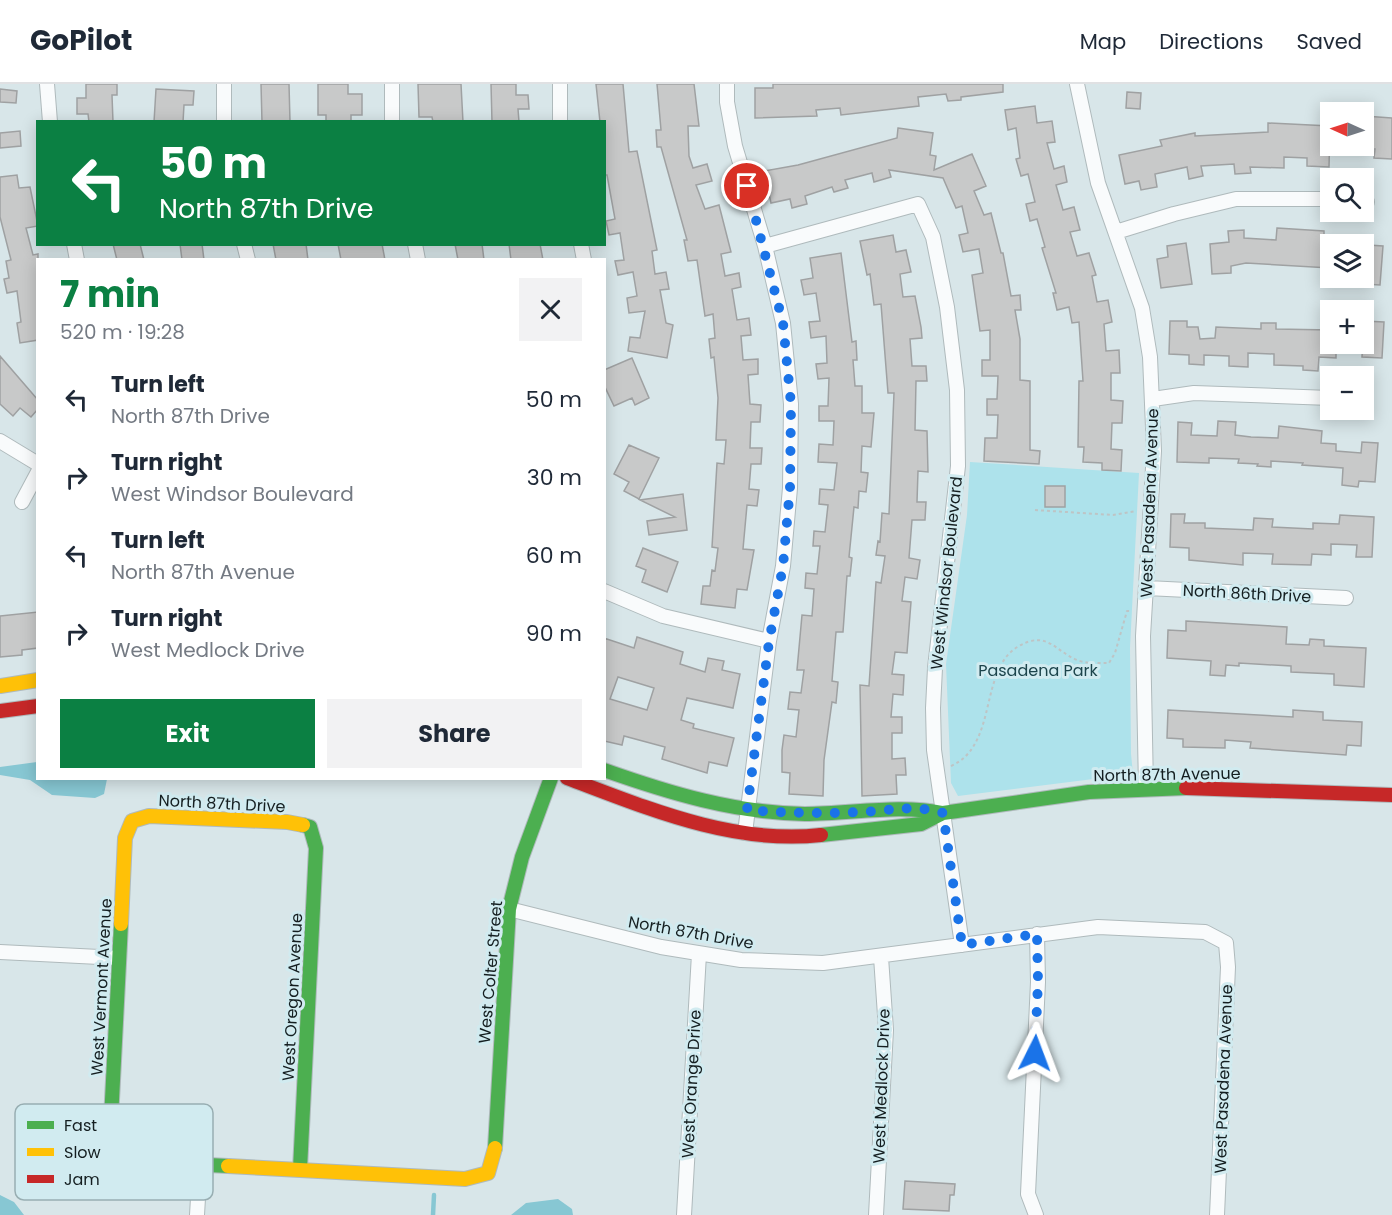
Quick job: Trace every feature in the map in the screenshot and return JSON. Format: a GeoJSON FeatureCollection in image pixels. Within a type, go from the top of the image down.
{"type":"FeatureCollection","features":[{"type":"Feature","properties":{"kind":"street"},"geometry":{"type":"LineString","coordinates":[[47,84],[50,120]]}},
{"type":"Feature","properties":{"kind":"street"},"geometry":{"type":"LineString","coordinates":[[224,84],[224,120]]}},
{"type":"Feature","properties":{"kind":"street"},"geometry":{"type":"LineString","coordinates":[[392,84],[392,120]]}},
{"type":"Feature","properties":{"kind":"street"},"geometry":{"type":"LineString","coordinates":[[560,84],[560,120]]}},
{"type":"Feature","properties":{"kind":"street"},"geometry":{"type":"LineString","coordinates":[[727,84],[727,102],[735,146],[765,246],[783,323],[791,404],[790,488],[783,566],[769,642],[744,833]]}},
{"type":"Feature","properties":{"kind":"street","name":"West Pasadena Avenue"},"geometry":{"type":"LineString","coordinates":[[1077,84],[1098,183],[1142,308],[1150,357],[1153,399],[1151,511],[1145,611],[1143,704],[1146,788]]}},
{"type":"Feature","properties":{"kind":"street"},"geometry":{"type":"LineString","coordinates":[[1116,232],[1174,214],[1236,199],[1320,199]]}},
{"type":"Feature","properties":{"kind":"street","name":"West Windsor Boulevard"},"geometry":{"type":"LineString","coordinates":[[765,246],[918,204],[933,237],[947,307],[957,390],[958,466],[935,668],[933,708],[937,769],[962,945]]}},
{"type":"Feature","properties":{"kind":"street"},"geometry":{"type":"LineString","coordinates":[[1153,399],[1194,393],[1320,398]]}},
{"type":"Feature","properties":{"kind":"street"},"geometry":{"type":"LineString","coordinates":[[0,441],[36,463]]}},
{"type":"Feature","properties":{"kind":"street"},"geometry":{"type":"LineString","coordinates":[[22,502],[36,476]]}},
{"type":"Feature","properties":{"kind":"street","name":"North 86th Drive"},"geometry":{"type":"LineString","coordinates":[[1147,588],[1346,598]]}},
{"type":"Feature","properties":{"kind":"street"},"geometry":{"type":"LineString","coordinates":[[606,592],[663,616],[769,642]]}},
{"type":"Feature","properties":{"kind":"street"},"geometry":{"type":"LineString","coordinates":[[0,686],[36,680]]}},
{"type":"Feature","properties":{"kind":"street"},"geometry":{"type":"LineString","coordinates":[[0,711],[36,706]]}},
{"type":"Feature","properties":{"kind":"street","name":"North 87th Avenue"},"geometry":{"type":"LineString","coordinates":[[606,771],[676,796],[747,810],[805,814],[862,812],[919,806],[943,813]]}},
{"type":"Feature","properties":{"kind":"street","name":"West Colter Street"},"geometry":{"type":"LineString","coordinates":[[300,1169],[465,1179],[488,1173],[494,1158],[509,909],[522,857],[550,780]]}},
{"type":"Feature","properties":{"kind":"street","name":"North 87th Avenue"},"geometry":{"type":"LineString","coordinates":[[572,780],[673,818],[744,833],[807,837],[921,824],[943,813],[1042,797],[1146,788],[1226,788],[1392,795]]}},
{"type":"Feature","properties":{"kind":"street","name":"North 87th Drive"},"geometry":{"type":"LineString","coordinates":[[132,821],[149,816],[287,822],[310,827]]}},
{"type":"Feature","properties":{"kind":"street","name":"West Vermont Avenue"},"geometry":{"type":"LineString","coordinates":[[112,1104],[125,838],[132,821]]}},
{"type":"Feature","properties":{"kind":"street","name":"West Oregon Avenue"},"geometry":{"type":"LineString","coordinates":[[300,1169],[316,848],[310,827]]}},
{"type":"Feature","properties":{"kind":"street","name":"North 87th Drive"},"geometry":{"type":"LineString","coordinates":[[509,909],[661,947],[741,960],[823,963],[1098,927],[1205,932],[1227,943]]}},
{"type":"Feature","properties":{"kind":"street"},"geometry":{"type":"LineString","coordinates":[[1036,1215],[1028,1194],[1038,982],[1037,934]]}},
{"type":"Feature","properties":{"kind":"street","name":"West Pasadena Avenue"},"geometry":{"type":"LineString","coordinates":[[1217,1215],[1228,967],[1227,943]]}},
{"type":"Feature","properties":{"kind":"street"},"geometry":{"type":"LineString","coordinates":[[0,952],[119,958]]}},
{"type":"Feature","properties":{"kind":"street","name":"West Orange Drive"},"geometry":{"type":"LineString","coordinates":[[684,1215],[699,954]]}},
{"type":"Feature","properties":{"kind":"street","name":"West Medlock Drive"},"geometry":{"type":"LineString","coordinates":[[876,1215],[886,1029],[881,957]]}},
{"type":"Feature","properties":{"kind":"street"},"geometry":{"type":"LineString","coordinates":[[213,1165],[300,1169]]}},
{"type":"Feature","properties":{"kind":"street"},"geometry":{"type":"LineString","coordinates":[[197,1215],[198,1200]]}},
{"type":"Feature","properties":{"kind":"path"},"geometry":{"type":"LineString","coordinates":[[1035,510],[1113,515],[1151,511]]}},
{"type":"Feature","properties":{"kind":"path"},"geometry":{"type":"LineString","coordinates":[[937,769],[953,766],[968,753],[989,711],[1000,665],[1017,647],[1028,642],[1050,642],[1076,660],[1109,663],[1115,653],[1126,611],[1145,611]]}},
{"type":"Feature","properties":{"kind":"green space","name":"Pasadena Park"},"geometry":{"type":"Polygon","coordinates":[[[970,462],[1139,473],[1130,648],[1133,774],[958,796],[951,783],[946,664],[967,515],[970,462]]]}},
{"type":"Feature","properties":{"kind":"shaded area"},"geometry":{"type":"Polygon","coordinates":[[[36,762],[36,780],[107,780],[104,794],[95,798],[52,795],[30,780],[0,775],[0,767],[36,762]]]}},
{"type":"Feature","properties":{"kind":"shaded area"},"geometry":{"type":"Polygon","coordinates":[[[0,1195],[14,1202],[24,1215],[0,1215],[0,1195]]]}},
{"type":"Feature","properties":{"kind":"shaded area"},"geometry":{"type":"Polygon","coordinates":[[[558,1199],[572,1209],[573,1215],[511,1215],[526,1203],[558,1199]]]}},
{"type":"Feature","properties":{"kind":"building"},"geometry":{"type":"Polygon","coordinates":[[[86,84],[117,84],[117,95],[112,95],[113,120],[89,120],[88,114],[77,114],[77,98],[86,98],[86,84]]]}},
{"type":"Feature","properties":{"kind":"building"},"geometry":{"type":"Polygon","coordinates":[[[261,84],[289,84],[290,120],[262,120],[261,84]]]}},
{"type":"Feature","properties":{"kind":"building"},"geometry":{"type":"Polygon","coordinates":[[[318,84],[348,84],[348,94],[362,94],[362,115],[351,115],[351,120],[326,120],[326,115],[318,115],[318,84]]]}},
{"type":"Feature","properties":{"kind":"building"},"geometry":{"type":"Polygon","coordinates":[[[418,84],[461,84],[463,120],[433,120],[432,117],[419,117],[418,84]]]}},
{"type":"Feature","properties":{"kind":"building"},"geometry":{"type":"Polygon","coordinates":[[[491,84],[516,84],[516,95],[528,95],[529,109],[518,109],[519,120],[492,120],[491,84]]]}},
{"type":"Feature","properties":{"kind":"building"},"geometry":{"type":"Polygon","coordinates":[[[596,84],[623,84],[629,152],[637,151],[657,250],[652,251],[655,274],[666,272],[669,289],[660,290],[666,323],[673,325],[667,358],[628,351],[630,337],[640,338],[645,311],[629,313],[627,298],[637,296],[633,272],[618,275],[615,261],[624,260],[620,233],[609,235],[606,221],[615,219],[606,175],[606,120],[600,120],[596,84]]]}},
{"type":"Feature","properties":{"kind":"building"},"geometry":{"type":"Polygon","coordinates":[[[657,84],[694,84],[699,126],[688,126],[689,156],[693,168],[707,164],[712,181],[696,185],[705,209],[719,205],[731,252],[721,254],[725,276],[739,273],[741,287],[732,289],[737,320],[749,318],[751,335],[741,336],[743,360],[758,359],[758,374],[748,375],[750,404],[761,405],[760,422],[751,422],[750,448],[762,448],[761,464],[751,464],[749,489],[759,490],[757,506],[747,505],[743,549],[754,550],[747,590],[737,589],[735,608],[701,604],[703,586],[710,586],[712,570],[715,571],[718,548],[712,547],[717,463],[724,464],[726,440],[716,440],[718,398],[714,357],[711,358],[709,339],[715,338],[713,314],[705,316],[697,260],[688,261],[684,240],[687,240],[661,147],[657,147],[656,130],[661,130],[657,84]]]}},
{"type":"Feature","properties":{"kind":"building"},"geometry":{"type":"Polygon","coordinates":[[[773,84],[1003,84],[1003,92],[961,97],[961,100],[948,101],[946,94],[918,97],[919,106],[841,115],[840,108],[816,110],[817,116],[755,118],[755,88],[773,88],[773,84]]]}},
{"type":"Feature","properties":{"kind":"building"},"geometry":{"type":"Polygon","coordinates":[[[0,89],[17,91],[16,103],[0,102],[0,89]]]}},
{"type":"Feature","properties":{"kind":"building"},"geometry":{"type":"Polygon","coordinates":[[[156,89],[194,91],[193,105],[184,105],[183,120],[154,120],[156,89]]]}},
{"type":"Feature","properties":{"kind":"building"},"geometry":{"type":"Polygon","coordinates":[[[1127,92],[1141,93],[1140,109],[1126,108],[1127,92]]]}},
{"type":"Feature","properties":{"kind":"building"},"geometry":{"type":"Polygon","coordinates":[[[1035,106],[1037,123],[1052,121],[1055,142],[1047,143],[1054,169],[1064,166],[1067,182],[1056,185],[1063,210],[1074,207],[1080,230],[1070,232],[1077,256],[1089,253],[1096,275],[1092,276],[1097,302],[1108,300],[1112,322],[1104,324],[1106,351],[1119,350],[1120,373],[1111,373],[1111,400],[1123,401],[1122,423],[1112,423],[1111,449],[1122,450],[1121,471],[1102,470],[1102,463],[1083,462],[1084,447],[1078,447],[1079,381],[1083,381],[1079,322],[1072,323],[1069,307],[1057,310],[1053,293],[1056,293],[1042,248],[1045,247],[1037,219],[1030,221],[1026,204],[1035,202],[1028,174],[1021,176],[1016,159],[1020,158],[1016,128],[1008,130],[1005,110],[1035,106]]]}},
{"type":"Feature","properties":{"kind":"building"},"geometry":{"type":"Polygon","coordinates":[[[1374,117],[1392,118],[1392,159],[1374,158],[1374,117]]]}},
{"type":"Feature","properties":{"kind":"building"},"geometry":{"type":"Polygon","coordinates":[[[1268,123],[1320,126],[1320,156],[1329,156],[1329,167],[1307,166],[1307,158],[1284,157],[1284,168],[1250,167],[1251,173],[1235,174],[1234,164],[1201,166],[1203,176],[1189,179],[1187,167],[1155,174],[1157,187],[1141,190],[1139,181],[1125,184],[1119,155],[1162,146],[1160,140],[1195,133],[1195,136],[1268,132],[1268,123]]]}},
{"type":"Feature","properties":{"kind":"building"},"geometry":{"type":"Polygon","coordinates":[[[898,128],[933,133],[930,155],[936,156],[934,170],[972,154],[986,186],[974,191],[984,215],[991,213],[1001,253],[1003,253],[1011,296],[1020,295],[1021,310],[1015,310],[1020,339],[1020,380],[1030,381],[1030,450],[1040,451],[1039,464],[984,461],[985,438],[997,438],[998,415],[987,415],[987,399],[997,399],[998,376],[982,376],[982,360],[990,360],[990,330],[980,331],[972,275],[983,273],[979,249],[963,252],[959,235],[968,233],[962,206],[956,208],[943,178],[889,170],[891,177],[874,182],[872,173],[845,180],[848,188],[834,192],[832,187],[805,196],[807,204],[792,208],[790,199],[771,203],[764,171],[798,165],[897,138],[898,128]]]}},
{"type":"Feature","properties":{"kind":"building"},"geometry":{"type":"Polygon","coordinates":[[[20,131],[21,146],[0,148],[0,133],[20,131]]]}},
{"type":"Feature","properties":{"kind":"building"},"geometry":{"type":"Polygon","coordinates":[[[17,175],[19,188],[30,187],[36,226],[26,228],[33,255],[38,254],[36,258],[36,340],[20,343],[17,323],[21,322],[17,291],[7,293],[4,279],[9,278],[6,261],[11,260],[0,217],[0,177],[17,175]]]}},
{"type":"Feature","properties":{"kind":"building"},"geometry":{"type":"Polygon","coordinates":[[[1277,228],[1324,231],[1324,234],[1320,234],[1320,267],[1246,263],[1231,266],[1231,273],[1212,274],[1210,244],[1229,242],[1228,231],[1244,230],[1244,238],[1276,240],[1277,228]]]}},
{"type":"Feature","properties":{"kind":"building"},"geometry":{"type":"Polygon","coordinates":[[[893,235],[896,252],[906,250],[911,272],[900,274],[903,297],[915,296],[921,327],[922,338],[910,339],[912,366],[926,366],[927,381],[916,381],[915,430],[927,431],[928,472],[918,471],[917,502],[926,502],[925,520],[912,520],[909,558],[920,560],[917,579],[905,577],[902,601],[911,602],[907,653],[895,652],[892,674],[904,675],[903,695],[893,694],[891,717],[902,717],[902,733],[892,733],[892,759],[905,758],[906,775],[896,775],[897,794],[862,796],[860,685],[869,686],[876,582],[881,583],[885,556],[876,555],[878,541],[880,542],[882,513],[889,514],[894,393],[888,393],[881,304],[874,305],[870,274],[867,275],[860,241],[893,235]]]}},
{"type":"Feature","properties":{"kind":"building"},"geometry":{"type":"Polygon","coordinates":[[[1186,243],[1192,284],[1161,288],[1157,259],[1168,257],[1167,246],[1186,243]]]}},
{"type":"Feature","properties":{"kind":"building"},"geometry":{"type":"Polygon","coordinates":[[[1374,245],[1383,246],[1380,285],[1374,285],[1374,245]]]}},
{"type":"Feature","properties":{"kind":"building"},"geometry":{"type":"Polygon","coordinates":[[[114,246],[140,246],[144,258],[116,258],[114,246]]]}},
{"type":"Feature","properties":{"kind":"building"},"geometry":{"type":"Polygon","coordinates":[[[180,246],[202,246],[204,258],[182,258],[180,246]]]}},
{"type":"Feature","properties":{"kind":"building"},"geometry":{"type":"Polygon","coordinates":[[[273,246],[306,246],[308,258],[276,258],[273,246]]]}},
{"type":"Feature","properties":{"kind":"building"},"geometry":{"type":"Polygon","coordinates":[[[338,246],[382,246],[385,258],[341,258],[338,246]]]}},
{"type":"Feature","properties":{"kind":"building"},"geometry":{"type":"Polygon","coordinates":[[[455,246],[482,246],[484,258],[458,258],[455,246]]]}},
{"type":"Feature","properties":{"kind":"building"},"geometry":{"type":"Polygon","coordinates":[[[509,246],[540,246],[543,258],[511,258],[509,246]]]}},
{"type":"Feature","properties":{"kind":"building"},"geometry":{"type":"Polygon","coordinates":[[[841,253],[852,342],[856,341],[857,360],[853,360],[855,386],[862,386],[862,413],[874,413],[871,447],[862,446],[861,472],[868,473],[866,492],[859,491],[858,508],[854,507],[849,557],[852,558],[850,576],[847,576],[843,632],[836,632],[832,681],[838,682],[836,703],[832,702],[824,760],[823,796],[789,794],[790,773],[782,772],[782,750],[784,735],[796,737],[799,710],[788,709],[790,692],[801,693],[804,670],[797,670],[802,615],[812,616],[814,589],[805,588],[806,573],[817,574],[820,546],[813,546],[814,531],[825,532],[828,505],[819,504],[820,489],[834,490],[837,463],[818,462],[819,444],[833,445],[834,421],[819,421],[819,406],[828,406],[829,378],[818,379],[816,364],[827,363],[826,336],[811,338],[809,322],[820,321],[816,293],[804,295],[801,280],[813,278],[810,258],[841,253]]]}},
{"type":"Feature","properties":{"kind":"building"},"geometry":{"type":"Polygon","coordinates":[[[1170,321],[1187,321],[1187,327],[1198,327],[1200,339],[1215,338],[1216,327],[1261,329],[1261,323],[1276,323],[1276,329],[1320,330],[1320,354],[1336,354],[1336,358],[1319,357],[1318,371],[1303,370],[1303,366],[1274,365],[1274,354],[1248,353],[1248,367],[1229,366],[1229,356],[1204,355],[1204,365],[1189,364],[1189,355],[1169,354],[1170,321]]]}},
{"type":"Feature","properties":{"kind":"building"},"geometry":{"type":"Polygon","coordinates":[[[1374,322],[1384,322],[1382,358],[1362,357],[1362,354],[1374,354],[1374,322]]]}},
{"type":"Feature","properties":{"kind":"building"},"geometry":{"type":"Polygon","coordinates":[[[0,356],[36,398],[36,411],[31,417],[20,408],[13,416],[0,404],[0,356]]]}},
{"type":"Feature","properties":{"kind":"building"},"geometry":{"type":"Polygon","coordinates":[[[632,358],[649,398],[635,405],[632,398],[614,406],[606,389],[606,369],[632,358]]]}},
{"type":"Feature","properties":{"kind":"building"},"geometry":{"type":"Polygon","coordinates":[[[1218,421],[1236,422],[1235,435],[1251,437],[1278,438],[1279,426],[1322,431],[1321,443],[1336,444],[1336,451],[1361,453],[1362,442],[1378,443],[1375,482],[1359,481],[1358,487],[1342,485],[1343,468],[1302,465],[1303,463],[1271,461],[1271,467],[1238,463],[1239,459],[1209,458],[1209,463],[1177,462],[1178,422],[1192,423],[1191,435],[1217,436],[1218,421]]]}},
{"type":"Feature","properties":{"kind":"building"},"geometry":{"type":"Polygon","coordinates":[[[629,445],[659,458],[639,499],[624,491],[629,482],[614,474],[629,445]]]}},
{"type":"Feature","properties":{"kind":"building"},"geometry":{"type":"Polygon","coordinates":[[[1045,486],[1065,486],[1065,507],[1045,507],[1045,486]]]}},
{"type":"Feature","properties":{"kind":"building"},"geometry":{"type":"Polygon","coordinates":[[[683,494],[687,530],[649,535],[647,521],[675,517],[640,500],[683,494]]]}},
{"type":"Feature","properties":{"kind":"building"},"geometry":{"type":"Polygon","coordinates":[[[1171,514],[1185,514],[1184,523],[1205,523],[1205,528],[1253,530],[1254,518],[1273,519],[1272,527],[1313,529],[1313,523],[1339,524],[1340,515],[1374,517],[1372,557],[1356,557],[1357,545],[1331,544],[1331,555],[1312,554],[1311,565],[1272,564],[1273,554],[1243,553],[1243,565],[1189,560],[1189,548],[1170,547],[1171,514]]]}},
{"type":"Feature","properties":{"kind":"building"},"geometry":{"type":"Polygon","coordinates":[[[643,548],[678,562],[667,592],[642,582],[646,570],[636,566],[643,548]]]}},
{"type":"Feature","properties":{"kind":"building"},"geometry":{"type":"Polygon","coordinates":[[[36,612],[36,648],[22,650],[22,655],[0,657],[0,616],[36,612]]]}},
{"type":"Feature","properties":{"kind":"building"},"geometry":{"type":"Polygon","coordinates":[[[1186,621],[1287,627],[1286,644],[1309,645],[1310,639],[1324,640],[1324,646],[1366,648],[1364,687],[1334,685],[1334,674],[1291,672],[1291,666],[1239,663],[1239,666],[1226,665],[1225,676],[1210,675],[1211,661],[1167,658],[1168,630],[1186,631],[1186,621]]]}},
{"type":"Feature","properties":{"kind":"building"},"geometry":{"type":"Polygon","coordinates":[[[637,637],[683,652],[680,664],[705,672],[708,658],[724,661],[722,670],[740,674],[733,708],[687,698],[681,720],[694,724],[693,728],[734,738],[727,766],[709,762],[707,773],[662,759],[665,747],[624,736],[622,745],[606,741],[606,639],[634,648],[637,637]],[[618,677],[610,699],[647,710],[654,688],[618,677]]]}},
{"type":"Feature","properties":{"kind":"building"},"geometry":{"type":"Polygon","coordinates":[[[1168,710],[1293,717],[1293,710],[1323,712],[1323,720],[1362,722],[1361,746],[1347,745],[1346,755],[1250,748],[1251,742],[1225,740],[1225,748],[1183,747],[1183,739],[1167,738],[1168,710]]]}},
{"type":"Feature","properties":{"kind":"building"},"geometry":{"type":"Polygon","coordinates":[[[905,1181],[955,1184],[954,1195],[950,1195],[949,1211],[903,1209],[905,1181]]]}},
{"type":"Feature","properties":{"kind":"waterway"},"geometry":{"type":"LineString","coordinates":[[433,1215],[434,1195]]}},
{"type":"Feature","properties":{"kind":"traffic: fast"},"geometry":{"type":"LineString","coordinates":[[606,771],[678,794],[753,810],[823,814],[909,809],[943,813]]}},
{"type":"Feature","properties":{"kind":"traffic: fast"},"geometry":{"type":"LineString","coordinates":[[495,1148],[509,909],[522,857],[550,780]]}},
{"type":"Feature","properties":{"kind":"traffic: fast"},"geometry":{"type":"LineString","coordinates":[[821,835],[921,824],[943,813],[1089,792],[1186,788]]}},
{"type":"Feature","properties":{"kind":"traffic: fast"},"geometry":{"type":"LineString","coordinates":[[300,1169],[316,848],[310,827],[303,825]]}},
{"type":"Feature","properties":{"kind":"traffic: fast"},"geometry":{"type":"LineString","coordinates":[[112,1104],[121,924]]}},
{"type":"Feature","properties":{"kind":"traffic: fast"},"geometry":{"type":"LineString","coordinates":[[213,1165],[228,1166]]}},
{"type":"Feature","properties":{"kind":"traffic: slow"},"geometry":{"type":"LineString","coordinates":[[0,686],[36,680]]}},
{"type":"Feature","properties":{"kind":"traffic: slow"},"geometry":{"type":"LineString","coordinates":[[121,924],[125,838],[132,821],[149,816],[287,822],[303,825]]}},
{"type":"Feature","properties":{"kind":"traffic: slow"},"geometry":{"type":"LineString","coordinates":[[228,1166],[465,1179],[488,1173],[495,1148]]}},
{"type":"Feature","properties":{"kind":"traffic: jam"},"geometry":{"type":"LineString","coordinates":[[0,711],[36,706]]}},
{"type":"Feature","properties":{"kind":"traffic: jam"},"geometry":{"type":"LineString","coordinates":[[572,780],[691,822],[755,835],[788,837],[821,835]]}},
{"type":"Feature","properties":{"kind":"traffic: jam"},"geometry":{"type":"LineString","coordinates":[[1186,788],[1392,795]]}},
{"type":"Feature","properties":{"kind":"route"},"geometry":{"type":"LineString","coordinates":[[747,186],[765,246],[783,323],[791,404],[790,488],[783,566],[769,642],[747,810],[805,814],[862,812],[919,806],[943,813],[962,945],[1037,934],[1038,982],[1035,1053]]}}]}
